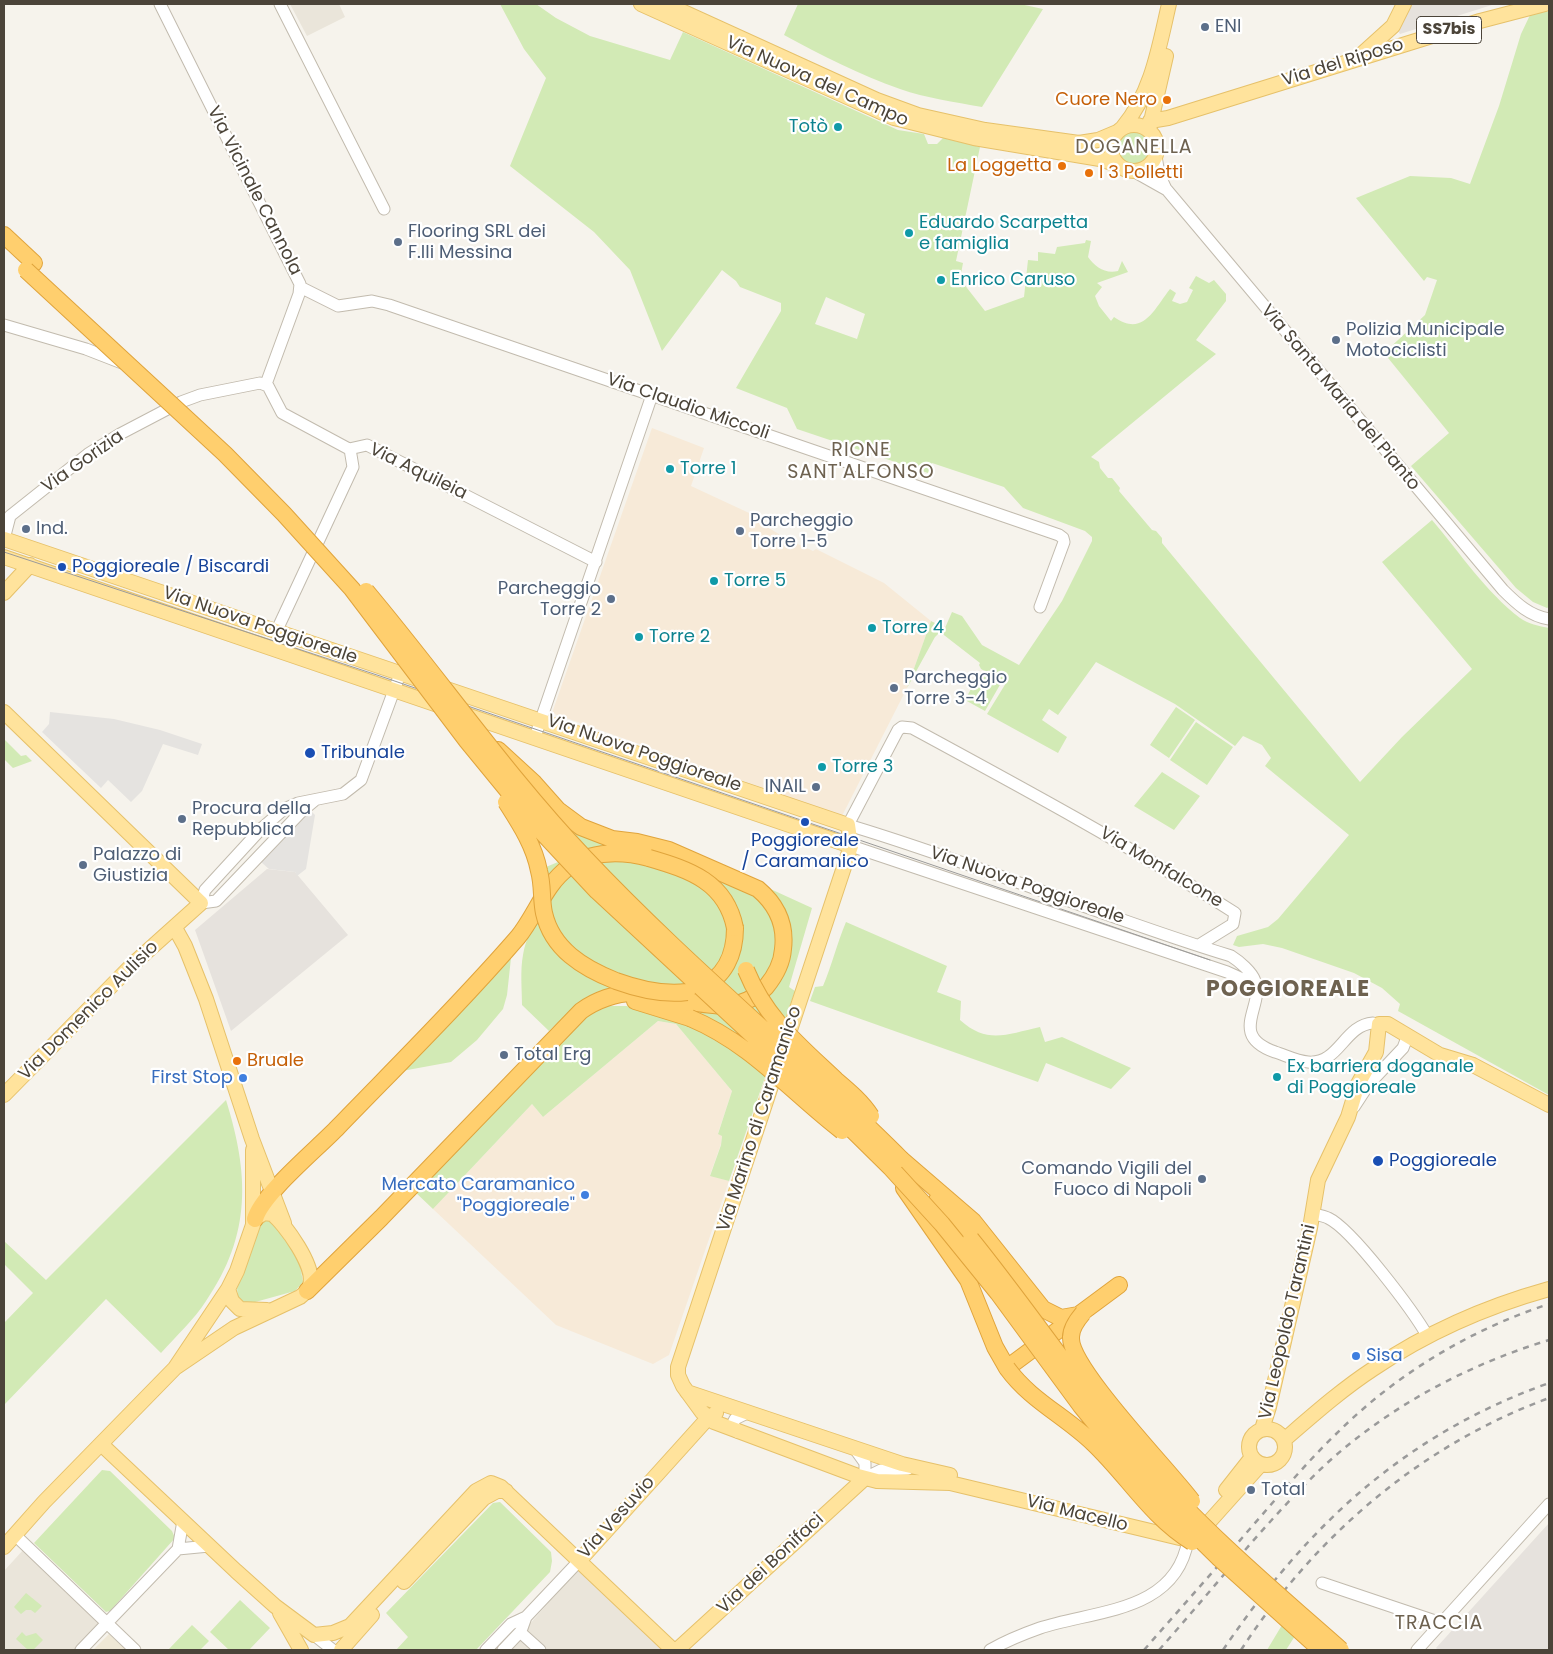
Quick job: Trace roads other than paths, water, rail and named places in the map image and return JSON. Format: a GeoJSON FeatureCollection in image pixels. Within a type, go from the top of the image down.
{"type":"FeatureCollection","features":[{"type":"Feature","properties":{"kind":"highway"},"geometry":{"type":"LineString","coordinates":[[4,235],[231,446],[296,514],[409,643],[473,737],[528,839],[539,870],[547,922],[558,943],[575,961],[627,985],[659,991],[687,992],[703,986],[721,972],[734,948],[735,928]]}},
{"type":"Feature","properties":{"kind":"highway"},"geometry":{"type":"LineString","coordinates":[[4,248],[225,454],[284,514],[352,589],[473,737],[603,878],[852,1110],[895,1163],[949,1212],[1008,1285],[1099,1408],[1133,1450],[1184,1506],[1221,1551],[1321,1650]]}},
{"type":"Feature","properties":{"kind":"highway"},"geometry":{"type":"LineString","coordinates":[[307,1291],[382,1218],[573,1018],[596,1002],[621,994],[636,993],[710,1005],[728,1006],[744,1002],[757,995],[777,971],[784,942],[783,927],[777,912],[758,889],[669,850],[612,838],[581,827],[558,810],[525,774],[473,737]]}},
{"type":"Feature","properties":{"kind":"highway"},"geometry":{"type":"LineString","coordinates":[[254,1221],[258,1208],[272,1192],[316,1150],[505,951],[526,927],[549,888],[562,873],[577,862],[617,852],[649,858],[677,867],[711,884],[726,901],[746,970],[765,1008],[780,1026],[867,1110],[923,1219],[968,1280],[994,1347],[1007,1368],[1026,1390],[1101,1451],[1169,1527],[1221,1551],[1341,1650]]}},
{"type":"Feature","properties":{"kind":"highway"},"geometry":{"type":"LineString","coordinates":[[596,1002],[612,998],[628,999],[690,1018],[717,1029],[750,1051],[826,1118],[962,1210],[1043,1309],[1061,1318],[1083,1313]]}},
{"type":"Feature","properties":{"kind":"highway"},"geometry":{"type":"LineString","coordinates":[[1007,1368],[1120,1285]]}},
{"type":"Feature","properties":{"kind":"highway"},"geometry":{"type":"LineString","coordinates":[[1083,1313],[1074,1324],[1071,1336],[1077,1358],[1126,1424],[1184,1490],[1221,1551]]}},
{"type":"Feature","properties":{"kind":"main road","name":"Via Nuova del Campo"},"geometry":{"type":"LineString","coordinates":[[640,4],[894,118],[948,133],[1100,159],[1117,165]]}},
{"type":"Feature","properties":{"kind":"main road","name":"Via Nuova del Campo"},"geometry":{"type":"LineString","coordinates":[[666,4],[896,108],[985,130],[1079,143],[1098,140],[1120,130]]}},
{"type":"Feature","properties":{"kind":"main road"},"geometry":{"type":"LineString","coordinates":[[1169,4],[1154,67],[1143,96],[1120,130],[1112,138],[1110,152],[1117,165],[1127,171],[1135,172],[1145,168],[1156,156],[1156,142],[1151,120],[1178,4]]}},
{"type":"Feature","properties":{"kind":"main road"},"geometry":{"type":"LineString","coordinates":[[1355,59],[1384,36],[1396,20],[1404,4]]}},
{"type":"Feature","properties":{"kind":"main road","name":"Via del Riposo"},"geometry":{"type":"LineString","coordinates":[[1151,120],[1170,116],[1355,59],[1545,4]]}},
{"type":"Feature","properties":{"kind":"main road"},"geometry":{"type":"LineString","coordinates":[[1061,141],[1110,125],[1143,96]]}},
{"type":"Feature","properties":{"kind":"main road"},"geometry":{"type":"LineString","coordinates":[[1120,130],[1151,120]]}},
{"type":"Feature","properties":{"kind":"main road","name":"Via Nuova Poggioreale"},"geometry":{"type":"LineString","coordinates":[[4,539],[848,824]]}},
{"type":"Feature","properties":{"kind":"main road"},"geometry":{"type":"LineString","coordinates":[[4,593],[30,565],[34,549]]}},
{"type":"Feature","properties":{"kind":"main road","name":"Via Nuova Poggioreale"},"geometry":{"type":"LineString","coordinates":[[4,556],[851,846]]}},
{"type":"Feature","properties":{"kind":"main road"},"geometry":{"type":"LineString","coordinates":[[4,712],[202,903]]}},
{"type":"Feature","properties":{"kind":"main road"},"geometry":{"type":"LineString","coordinates":[[848,824],[851,846]]}},
{"type":"Feature","properties":{"kind":"main road","name":"Via Marino di Caramanico"},"geometry":{"type":"LineString","coordinates":[[686,1392],[678,1375],[678,1367],[851,846]]}},
{"type":"Feature","properties":{"kind":"main road","name":"Via Domenico Aulisio"},"geometry":{"type":"LineString","coordinates":[[4,1095],[133,964],[202,903]]}},
{"type":"Feature","properties":{"kind":"main road"},"geometry":{"type":"LineString","coordinates":[[175,928],[185,946],[206,999],[252,1140],[272,1192],[291,1237],[310,1272],[310,1286],[300,1297],[222,1335],[175,1368]]}},
{"type":"Feature","properties":{"kind":"main road"},"geometry":{"type":"LineString","coordinates":[[1376,1027],[1378,1024],[1388,1024],[1440,1055],[1473,1065],[1549,1105]]}},
{"type":"Feature","properties":{"kind":"main road","name":"Via Leopoldo Tarantini"},"geometry":{"type":"LineString","coordinates":[[1262,1430],[1276,1431],[1284,1440],[1285,1452],[1273,1464],[1257,1460],[1250,1451],[1250,1439],[1262,1430],[1269,1407],[1313,1214],[1318,1180],[1348,1117],[1358,1084],[1376,1052],[1376,1027]]}},
{"type":"Feature","properties":{"kind":"main road"},"geometry":{"type":"LineString","coordinates":[[4,1547],[175,1368],[228,1289],[240,1263],[254,1221],[252,1140]]}},
{"type":"Feature","properties":{"kind":"main road"},"geometry":{"type":"LineString","coordinates":[[254,1221],[264,1213],[272,1214],[291,1237]]}},
{"type":"Feature","properties":{"kind":"main road"},"geometry":{"type":"LineString","coordinates":[[228,1289],[232,1301],[240,1309],[250,1311],[272,1309]]}},
{"type":"Feature","properties":{"kind":"main road"},"geometry":{"type":"LineString","coordinates":[[1284,1440],[1372,1369],[1428,1337],[1498,1306],[1549,1289]]}},
{"type":"Feature","properties":{"kind":"main road"},"geometry":{"type":"LineString","coordinates":[[686,1392],[951,1479]]}},
{"type":"Feature","properties":{"kind":"main road"},"geometry":{"type":"LineString","coordinates":[[686,1392],[708,1418],[736,1432],[865,1478],[889,1482],[951,1479]]}},
{"type":"Feature","properties":{"kind":"main road"},"geometry":{"type":"LineString","coordinates":[[1269,1407],[1274,1420],[1286,1428],[1297,1429]]}},
{"type":"Feature","properties":{"kind":"main road"},"geometry":{"type":"LineString","coordinates":[[708,1418],[720,1411],[742,1411]]}},
{"type":"Feature","properties":{"kind":"main road","name":"Via Vesuvio"},"geometry":{"type":"LineString","coordinates":[[579,1561],[708,1418]]}},
{"type":"Feature","properties":{"kind":"main road"},"geometry":{"type":"LineString","coordinates":[[101,1444],[209,1546],[276,1606],[314,1635],[333,1633],[350,1626],[482,1486],[496,1483],[675,1650]]}},
{"type":"Feature","properties":{"kind":"main road"},"geometry":{"type":"LineString","coordinates":[[1188,1540],[1257,1460]]}},
{"type":"Feature","properties":{"kind":"main road","name":"Via dei Bonifaci"},"geometry":{"type":"LineString","coordinates":[[675,1650],[865,1478]]}},
{"type":"Feature","properties":{"kind":"main road","name":"Via Macello"},"geometry":{"type":"LineString","coordinates":[[951,1479],[1172,1532],[1180,1533],[1198,1528]]}},
{"type":"Feature","properties":{"kind":"main road","name":"Via Macello"},"geometry":{"type":"LineString","coordinates":[[951,1479],[1188,1540]]}},
{"type":"Feature","properties":{"kind":"main road"},"geometry":{"type":"LineString","coordinates":[[341,1650],[484,1498],[497,1491],[506,1491]]}},
{"type":"Feature","properties":{"kind":"main road"},"geometry":{"type":"LineString","coordinates":[[276,1606],[301,1650]]}},
{"type":"Feature","properties":{"kind":"street","name":"Via Vicinale Cannola"},"geometry":{"type":"LineString","coordinates":[[160,4],[300,288],[266,384]]}},
{"type":"Feature","properties":{"kind":"street"},"geometry":{"type":"LineString","coordinates":[[280,4],[384,209]]}},
{"type":"Feature","properties":{"kind":"street"},"geometry":{"type":"LineString","coordinates":[[1156,156],[1159,174],[1167,190]]}},
{"type":"Feature","properties":{"kind":"street","name":"Via Santa Maria del Pianto"},"geometry":{"type":"LineString","coordinates":[[1135,172],[1167,190],[1503,590],[1521,607],[1532,614],[1549,619]]}},
{"type":"Feature","properties":{"kind":"street","name":"Via Claudio Miccoli"},"geometry":{"type":"LineString","coordinates":[[300,288],[335,305],[372,301],[389,305],[1059,535],[1063,538],[1064,542],[1040,607]]}},
{"type":"Feature","properties":{"kind":"street"},"geometry":{"type":"LineString","coordinates":[[4,325],[86,349],[144,371],[181,402],[204,394],[260,383],[266,384]]}},
{"type":"Feature","properties":{"kind":"street","name":"Via Aquileia"},"geometry":{"type":"LineString","coordinates":[[266,384],[282,412],[350,449],[366,444],[596,562]]}},
{"type":"Feature","properties":{"kind":"street"},"geometry":{"type":"LineString","coordinates":[[534,737],[596,562],[652,395]]}},
{"type":"Feature","properties":{"kind":"street","name":"Via Gorizia"},"geometry":{"type":"LineString","coordinates":[[4,539],[10,516],[88,454],[181,402]]}},
{"type":"Feature","properties":{"kind":"street"},"geometry":{"type":"LineString","coordinates":[[276,632],[353,467],[350,449]]}},
{"type":"Feature","properties":{"kind":"street"},"geometry":{"type":"LineString","coordinates":[[314,801],[302,811],[216,901],[202,903],[205,890],[272,818],[293,804],[343,794],[361,780],[400,674]]}},
{"type":"Feature","properties":{"kind":"street","name":"Via Monfalcone"},"geometry":{"type":"LineString","coordinates":[[848,824],[898,730],[907,726],[1041,797],[1175,875],[1235,914],[1233,924],[1199,945]]}},
{"type":"Feature","properties":{"kind":"street","name":"Via Nuova Poggioreale"},"geometry":{"type":"LineString","coordinates":[[848,824],[1225,954],[1237,960],[1254,977],[1256,987],[1249,1023],[1255,1039],[1270,1050],[1308,1062],[1328,1058],[1358,1026],[1376,1027]]}},
{"type":"Feature","properties":{"kind":"street","name":"Via Nuova Poggioreale"},"geometry":{"type":"LineString","coordinates":[[851,846],[1220,970],[1249,982],[1254,990],[1254,1000]]}},
{"type":"Feature","properties":{"kind":"street"},"geometry":{"type":"LineString","coordinates":[[1220,970],[1230,966],[1230,960],[1225,954]]}},
{"type":"Feature","properties":{"kind":"street"},"geometry":{"type":"LineString","coordinates":[[1348,1117],[1370,1084],[1403,1048],[1406,1040]]}},
{"type":"Feature","properties":{"kind":"street"},"geometry":{"type":"LineString","coordinates":[[1313,1214],[1328,1218],[1348,1235],[1410,1306],[1428,1337]]}},
{"type":"Feature","properties":{"kind":"street"},"geometry":{"type":"LineString","coordinates":[[736,1432],[734,1419],[742,1411]]}},
{"type":"Feature","properties":{"kind":"street"},"geometry":{"type":"LineString","coordinates":[[841,1470],[856,1463],[857,1454],[855,1449]]}},
{"type":"Feature","properties":{"kind":"street"},"geometry":{"type":"LineString","coordinates":[[855,1449],[865,1463],[865,1478],[881,1470],[919,1469]]}},
{"type":"Feature","properties":{"kind":"street"},"geometry":{"type":"LineString","coordinates":[[1417,1650],[1549,1504]]}},
{"type":"Feature","properties":{"kind":"street"},"geometry":{"type":"LineString","coordinates":[[81,1650],[178,1549],[183,1521]]}},
{"type":"Feature","properties":{"kind":"street"},"geometry":{"type":"LineString","coordinates":[[1198,1528],[1221,1551]]}},
{"type":"Feature","properties":{"kind":"street"},"geometry":{"type":"LineString","coordinates":[[15,1535],[135,1650]]}},
{"type":"Feature","properties":{"kind":"street"},"geometry":{"type":"LineString","coordinates":[[990,1650],[1040,1628],[1117,1610],[1143,1599],[1174,1574],[1186,1552],[1188,1540]]}},
{"type":"Feature","properties":{"kind":"street"},"geometry":{"type":"LineString","coordinates":[[178,1549],[209,1546]]}},
{"type":"Feature","properties":{"kind":"street","name":"Via Vesuvio"},"geometry":{"type":"LineString","coordinates":[[486,1650],[511,1624],[526,1617],[579,1561]]}},
{"type":"Feature","properties":{"kind":"street"},"geometry":{"type":"LineString","coordinates":[[1322,1583],[1442,1623]]}},
{"type":"Feature","properties":{"kind":"street"},"geometry":{"type":"LineString","coordinates":[[1291,1613],[1332,1650]]}},
{"type":"Feature","properties":{"kind":"street","name":"Via Vesuvio"},"geometry":{"type":"LineString","coordinates":[[503,1650],[520,1632],[526,1617]]}},
{"type":"Feature","properties":{"kind":"street"},"geometry":{"type":"LineString","coordinates":[[520,1632],[540,1650]]}},
{"type":"Feature","properties":{"kind":"street"},"geometry":{"type":"LineString","coordinates":[[314,1635],[334,1650]]}},
{"type":"Feature","properties":{"kind":"street"},"geometry":{"type":"LineString","coordinates":[[351,1650],[355,1635]]}},
{"type":"Feature","properties":{"kind":"tram line"},"geometry":{"type":"LineString","coordinates":[[4,552],[380,676],[1210,960]]}},
{"type":"Feature","properties":{"kind":"railway"},"geometry":{"type":"LineString","coordinates":[[1144,1650],[1301,1470],[1358,1413],[1408,1374],[1462,1341],[1490,1327],[1549,1304]]}},
{"type":"Feature","properties":{"kind":"railway"},"geometry":{"type":"LineString","coordinates":[[1159,1650],[1282,1508],[1326,1464],[1351,1443],[1403,1406],[1459,1375],[1518,1350],[1549,1340]]}},
{"type":"Feature","properties":{"kind":"railway"},"geometry":{"type":"LineString","coordinates":[[1223,1650],[1255,1605],[1289,1563],[1325,1524],[1364,1489],[1405,1457],[1449,1429],[1497,1404],[1549,1383]]}},
{"type":"Feature","properties":{"kind":"railway"},"geometry":{"type":"LineString","coordinates":[[1241,1650],[1270,1608],[1302,1569],[1337,1533],[1375,1499],[1415,1468],[1457,1441],[1502,1418],[1549,1398]]}},
{"type":"Feature","properties":{"kind":"place","name":"ENI"},"geometry":{"type":"Point","coordinates":[1205,27]}},
{"type":"Feature","properties":{"kind":"place","name":"Cuore Nero"},"geometry":{"type":"Point","coordinates":[1167,100]}},
{"type":"Feature","properties":{"kind":"place","name":"Totò"},"geometry":{"type":"Point","coordinates":[838,127]}},
{"type":"Feature","properties":{"kind":"place","name":"La Loggetta"},"geometry":{"type":"Point","coordinates":[1062,166]}},
{"type":"Feature","properties":{"kind":"place","name":"I 3 Polletti"},"geometry":{"type":"Point","coordinates":[1089,173]}},
{"type":"Feature","properties":{"kind":"place","name":"Eduardo Scarpetta e famiglia"},"geometry":{"type":"Point","coordinates":[909,233]}},
{"type":"Feature","properties":{"kind":"place","name":"Flooring SRL dei F.lli Messina"},"geometry":{"type":"Point","coordinates":[398,242]}},
{"type":"Feature","properties":{"kind":"place","name":"Enrico Caruso"},"geometry":{"type":"Point","coordinates":[941,280]}},
{"type":"Feature","properties":{"kind":"place","name":"Polizia Municipale Motociclisti"},"geometry":{"type":"Point","coordinates":[1336,340]}},
{"type":"Feature","properties":{"kind":"place","name":"Torre 1"},"geometry":{"type":"Point","coordinates":[670,469]}},
{"type":"Feature","properties":{"kind":"place","name":"Ind."},"geometry":{"type":"Point","coordinates":[26,529]}},
{"type":"Feature","properties":{"kind":"place","name":"Parcheggio Torre 1-5"},"geometry":{"type":"Point","coordinates":[740,531]}},
{"type":"Feature","properties":{"kind":"place","name":"Poggioreale / Biscardi"},"geometry":{"type":"Point","coordinates":[62,567]}},
{"type":"Feature","properties":{"kind":"place","name":"Torre 5"},"geometry":{"type":"Point","coordinates":[714,581]}},
{"type":"Feature","properties":{"kind":"place","name":"Parcheggio Torre 2"},"geometry":{"type":"Point","coordinates":[611,599]}},
{"type":"Feature","properties":{"kind":"place","name":"Torre 4"},"geometry":{"type":"Point","coordinates":[872,628]}},
{"type":"Feature","properties":{"kind":"place","name":"Torre 2"},"geometry":{"type":"Point","coordinates":[639,637]}},
{"type":"Feature","properties":{"kind":"place","name":"Parcheggio Torre 3-4"},"geometry":{"type":"Point","coordinates":[894,688]}},
{"type":"Feature","properties":{"kind":"place","name":"Tribunale"},"geometry":{"type":"Point","coordinates":[310,753]}},
{"type":"Feature","properties":{"kind":"place","name":"Torre 3"},"geometry":{"type":"Point","coordinates":[822,767]}},
{"type":"Feature","properties":{"kind":"place","name":"INAIL"},"geometry":{"type":"Point","coordinates":[816,787]}},
{"type":"Feature","properties":{"kind":"place","name":"Procura della Repubblica"},"geometry":{"type":"Point","coordinates":[182,819]}},
{"type":"Feature","properties":{"kind":"place","name":"Poggioreale / Caramanico"},"geometry":{"type":"Point","coordinates":[805,822]}},
{"type":"Feature","properties":{"kind":"place","name":"Palazzo di Giustizia"},"geometry":{"type":"Point","coordinates":[83,865]}},
{"type":"Feature","properties":{"kind":"place","name":"Total Erg"},"geometry":{"type":"Point","coordinates":[504,1055]}},
{"type":"Feature","properties":{"kind":"place","name":"Bruale"},"geometry":{"type":"Point","coordinates":[237,1061]}},
{"type":"Feature","properties":{"kind":"place","name":"Ex barriera doganale di Poggioreale"},"geometry":{"type":"Point","coordinates":[1277,1077]}},
{"type":"Feature","properties":{"kind":"place","name":"First Stop"},"geometry":{"type":"Point","coordinates":[243,1078]}},
{"type":"Feature","properties":{"kind":"place","name":"Poggioreale"},"geometry":{"type":"Point","coordinates":[1378,1161]}},
{"type":"Feature","properties":{"kind":"place","name":"Comando Vigili del Fuoco di Napoli"},"geometry":{"type":"Point","coordinates":[1202,1179]}},
{"type":"Feature","properties":{"kind":"place","name":"Mercato Caramanico \"Poggioreale\""},"geometry":{"type":"Point","coordinates":[585,1195]}},
{"type":"Feature","properties":{"kind":"place","name":"Sisa"},"geometry":{"type":"Point","coordinates":[1356,1356]}},
{"type":"Feature","properties":{"kind":"place","name":"Total"},"geometry":{"type":"Point","coordinates":[1251,1490]}},
{"type":"Feature","properties":{"kind":"district","name":"DOGANELLA"},"geometry":{"type":"Point","coordinates":[1134,148]}},
{"type":"Feature","properties":{"kind":"district","name":"RIONE SANT'ALFONSO"},"geometry":{"type":"Point","coordinates":[861,462]}},
{"type":"Feature","properties":{"kind":"district","name":"POGGIOREALE"},"geometry":{"type":"Point","coordinates":[1288,990]}},
{"type":"Feature","properties":{"kind":"district","name":"TRACCIA"},"geometry":{"type":"Point","coordinates":[1439,1624]}}]}
